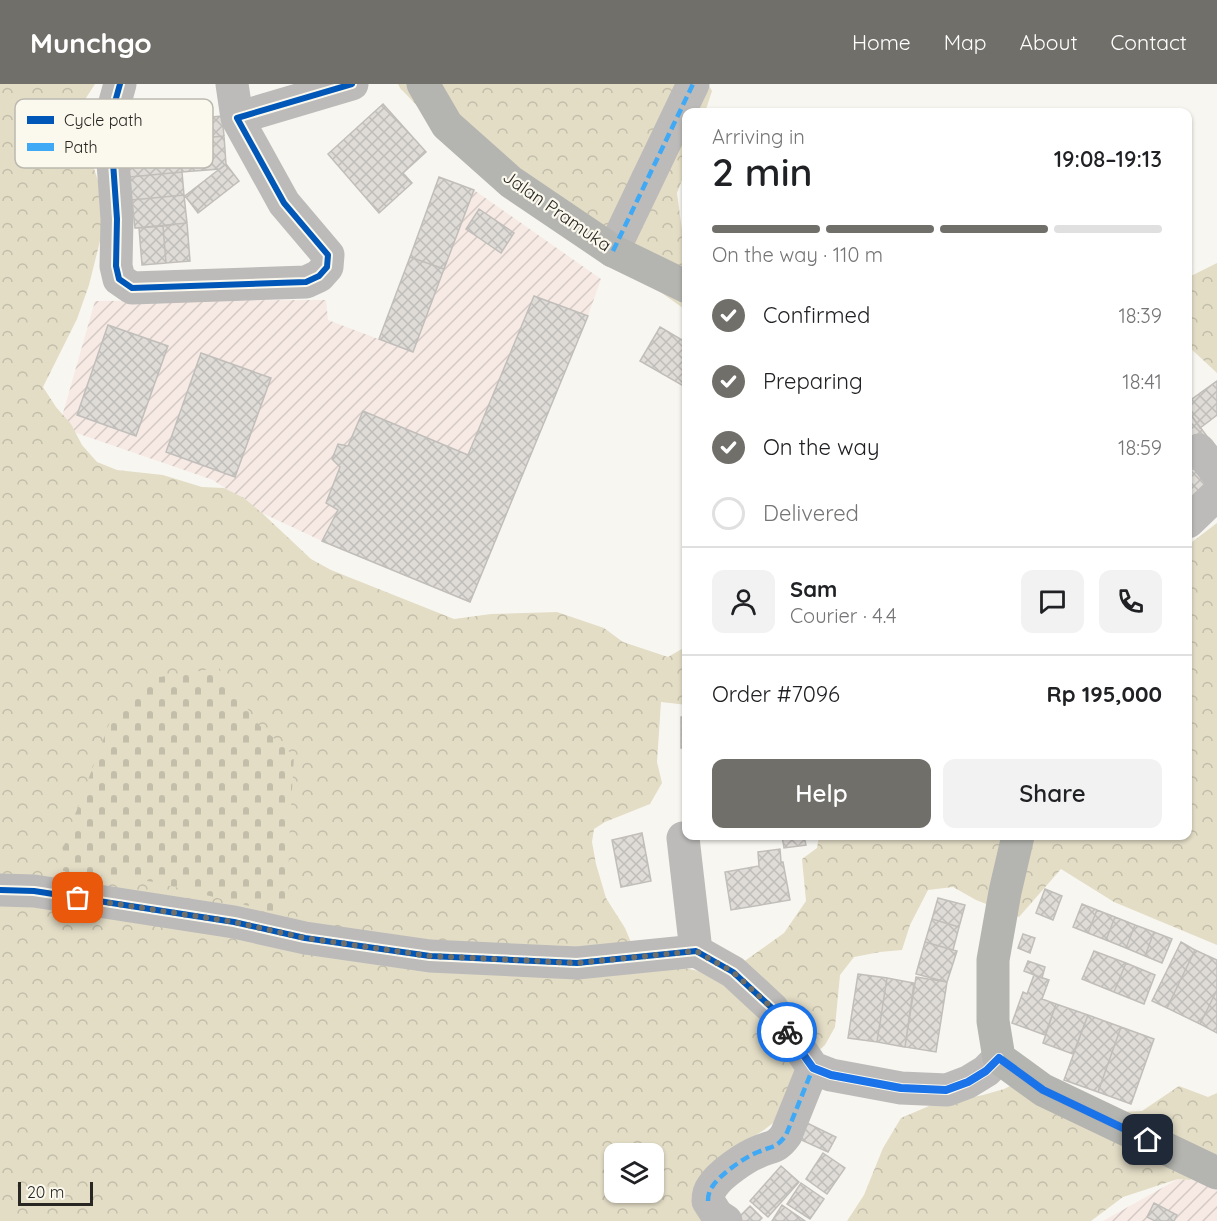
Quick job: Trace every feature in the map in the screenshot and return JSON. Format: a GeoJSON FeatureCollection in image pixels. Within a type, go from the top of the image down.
{"type":"FeatureCollection","features":[{"type":"Feature","properties":{"kind":"main road","name":"Jalan Pramuka"},"geometry":{"type":"LineString","coordinates":[[423,84],[447,124],[510,182],[613,251],[682,285]]}},
{"type":"Feature","properties":{"kind":"main road"},"geometry":{"type":"LineString","coordinates":[[1017,840],[993,960],[993,1021],[999,1058],[1043,1090],[1217,1173]]}},
{"type":"Feature","properties":{"kind":"street"},"geometry":{"type":"LineString","coordinates":[[116,99],[120,84]]}},
{"type":"Feature","properties":{"kind":"street"},"geometry":{"type":"LineString","coordinates":[[113,168],[117,219],[116,266],[119,279],[132,288],[306,282],[319,276],[327,267],[328,255],[284,203],[237,118],[232,84]]}},
{"type":"Feature","properties":{"kind":"street"},"geometry":{"type":"LineString","coordinates":[[237,118],[352,84]]}},
{"type":"Feature","properties":{"kind":"street"},"geometry":{"type":"LineString","coordinates":[[613,251],[693,84]]}},
{"type":"Feature","properties":{"kind":"street"},"geometry":{"type":"LineString","coordinates":[[1192,518],[1217,494]]}},
{"type":"Feature","properties":{"kind":"street"},"geometry":{"type":"LineString","coordinates":[[683,840],[696,951]]}},
{"type":"Feature","properties":{"kind":"street"},"geometry":{"type":"LineString","coordinates":[[0,890],[34,891],[234,922],[305,938],[430,956],[577,963],[696,951],[733,972],[772,1008],[813,1068],[831,1075],[901,1088],[946,1090],[968,1082],[986,1071],[999,1058]]}},
{"type":"Feature","properties":{"kind":"street"},"geometry":{"type":"LineString","coordinates":[[726,1221],[717,1215],[708,1201],[712,1187],[733,1168],[755,1153],[770,1149],[781,1142],[786,1135],[813,1068]]}},
{"type":"Feature","properties":{"kind":"shaded area"},"geometry":{"type":"Polygon","coordinates":[[[474,190],[601,279],[588,316],[470,602],[322,541],[262,513],[213,480],[59,427],[95,301],[326,300],[328,320],[413,352],[474,190]]]}},
{"type":"Feature","properties":{"kind":"shaded area"},"geometry":{"type":"Polygon","coordinates":[[[1212,1170],[1217,1173],[1217,1221],[1103,1221],[1178,1179],[1190,1180],[1212,1170]]]}},
{"type":"Feature","properties":{"kind":"green space"},"geometry":{"type":"Polygon","coordinates":[[[0,84],[95,84],[86,99],[15,99],[15,168],[94,168],[102,193],[103,229],[89,285],[77,319],[43,387],[71,424],[82,445],[97,462],[117,470],[163,475],[202,487],[224,488],[244,498],[311,559],[331,570],[454,619],[491,614],[557,612],[604,628],[623,642],[668,657],[682,649],[682,704],[661,702],[657,762],[662,783],[650,804],[605,822],[594,829],[592,842],[606,898],[625,928],[641,966],[685,968],[718,980],[784,933],[806,901],[802,859],[817,848],[818,840],[1192,840],[1192,542],[1217,523],[1217,945],[1114,902],[1061,869],[1019,917],[976,900],[953,887],[928,890],[910,925],[902,950],[854,957],[840,975],[835,1027],[825,1045],[798,1069],[791,1093],[773,1123],[744,1142],[721,1169],[725,1221],[0,1221],[0,84]]]}},
{"type":"Feature","properties":{"kind":"green space"},"geometry":{"type":"Polygon","coordinates":[[[398,84],[708,84],[712,91],[706,108],[682,108],[682,180],[677,193],[682,230],[682,307],[456,146],[398,84]]]}},
{"type":"Feature","properties":{"kind":"green space"},"geometry":{"type":"Polygon","coordinates":[[[1217,263],[1217,373],[1192,350],[1193,275],[1217,263]]]}},
{"type":"Feature","properties":{"kind":"green space"},"geometry":{"type":"Polygon","coordinates":[[[219,668],[259,725],[294,756],[288,916],[155,882],[56,870],[114,711],[153,678],[219,668]]]}},
{"type":"Feature","properties":{"kind":"green space"},"geometry":{"type":"Polygon","coordinates":[[[1035,1074],[1119,1112],[1142,1111],[1179,1086],[1208,1097],[1217,1093],[1217,1167],[1190,1180],[1178,1179],[1123,1197],[1091,1221],[847,1221],[864,1195],[883,1148],[901,1118],[929,1106],[1004,1089],[1035,1074]]]}},
{"type":"Feature","properties":{"kind":"building"},"geometry":{"type":"Polygon","coordinates":[[[383,104],[426,152],[403,173],[412,183],[379,213],[328,154],[383,104]]]}},
{"type":"Feature","properties":{"kind":"building"},"geometry":{"type":"Polygon","coordinates":[[[222,116],[224,136],[213,137],[213,117],[222,116]]]}},
{"type":"Feature","properties":{"kind":"building"},"geometry":{"type":"Polygon","coordinates":[[[224,136],[226,164],[220,169],[182,172],[182,168],[213,168],[213,137],[224,136]]]}},
{"type":"Feature","properties":{"kind":"building"},"geometry":{"type":"Polygon","coordinates":[[[226,164],[239,181],[198,213],[185,196],[226,164]]]}},
{"type":"Feature","properties":{"kind":"building"},"geometry":{"type":"Polygon","coordinates":[[[129,168],[182,168],[182,172],[130,177],[129,168]]]}},
{"type":"Feature","properties":{"kind":"building"},"geometry":{"type":"Polygon","coordinates":[[[182,172],[184,195],[132,200],[130,177],[182,172]]]}},
{"type":"Feature","properties":{"kind":"building"},"geometry":{"type":"Polygon","coordinates":[[[439,177],[474,190],[444,269],[410,257],[439,177]]]}},
{"type":"Feature","properties":{"kind":"building"},"geometry":{"type":"Polygon","coordinates":[[[184,195],[187,223],[135,228],[132,200],[184,195]]]}},
{"type":"Feature","properties":{"kind":"building"},"geometry":{"type":"Polygon","coordinates":[[[479,209],[514,233],[501,253],[466,229],[479,209]]]}},
{"type":"Feature","properties":{"kind":"building"},"geometry":{"type":"Polygon","coordinates":[[[187,223],[190,261],[166,263],[163,226],[187,223]]]}},
{"type":"Feature","properties":{"kind":"building"},"geometry":{"type":"Polygon","coordinates":[[[163,226],[166,263],[142,265],[139,228],[163,226]]]}},
{"type":"Feature","properties":{"kind":"building"},"geometry":{"type":"Polygon","coordinates":[[[410,257],[444,269],[413,352],[379,339],[410,257]]]}},
{"type":"Feature","properties":{"kind":"building"},"geometry":{"type":"Polygon","coordinates":[[[534,296],[588,316],[470,602],[322,541],[338,510],[326,503],[340,467],[332,459],[338,444],[348,446],[363,411],[468,455],[534,296]]]}},
{"type":"Feature","properties":{"kind":"building"},"geometry":{"type":"Polygon","coordinates":[[[108,325],[168,346],[136,436],[77,415],[108,325]]]}},
{"type":"Feature","properties":{"kind":"building"},"geometry":{"type":"Polygon","coordinates":[[[660,327],[682,340],[682,385],[640,361],[660,327]]]}},
{"type":"Feature","properties":{"kind":"building"},"geometry":{"type":"Polygon","coordinates":[[[201,353],[271,378],[235,477],[166,452],[201,353]]]}},
{"type":"Feature","properties":{"kind":"building"},"geometry":{"type":"Polygon","coordinates":[[[1217,381],[1217,415],[1200,428],[1192,417],[1192,399],[1217,381]]]}},
{"type":"Feature","properties":{"kind":"building"},"geometry":{"type":"Polygon","coordinates":[[[1192,416],[1206,435],[1216,448],[1192,448],[1192,416]]]}},
{"type":"Feature","properties":{"kind":"building"},"geometry":{"type":"Polygon","coordinates":[[[1195,467],[1212,490],[1196,502],[1192,496],[1192,470],[1195,467]]]}},
{"type":"Feature","properties":{"kind":"building"},"geometry":{"type":"Polygon","coordinates":[[[681,717],[682,717],[682,748],[681,717]]]}},
{"type":"Feature","properties":{"kind":"building"},"geometry":{"type":"Polygon","coordinates":[[[642,833],[651,881],[621,887],[612,840],[642,833]]]}},
{"type":"Feature","properties":{"kind":"building"},"geometry":{"type":"Polygon","coordinates":[[[783,840],[805,840],[806,845],[784,848],[783,840]]]}},
{"type":"Feature","properties":{"kind":"building"},"geometry":{"type":"Polygon","coordinates":[[[780,849],[790,900],[731,910],[725,872],[759,866],[758,852],[780,849]]]}},
{"type":"Feature","properties":{"kind":"building"},"geometry":{"type":"Polygon","coordinates":[[[1045,889],[1062,896],[1053,920],[1036,913],[1045,889]]]}},
{"type":"Feature","properties":{"kind":"building"},"geometry":{"type":"Polygon","coordinates":[[[938,898],[965,905],[959,927],[932,919],[938,898]]]}},
{"type":"Feature","properties":{"kind":"building"},"geometry":{"type":"Polygon","coordinates":[[[1082,904],[1097,910],[1088,933],[1073,927],[1082,904]]]}},
{"type":"Feature","properties":{"kind":"building"},"geometry":{"type":"Polygon","coordinates":[[[1097,910],[1115,917],[1106,940],[1088,933],[1097,910]]]}},
{"type":"Feature","properties":{"kind":"building"},"geometry":{"type":"Polygon","coordinates":[[[1115,917],[1135,925],[1126,948],[1106,940],[1115,917]]]}},
{"type":"Feature","properties":{"kind":"building"},"geometry":{"type":"Polygon","coordinates":[[[932,919],[959,927],[953,950],[925,942],[932,919]]]}},
{"type":"Feature","properties":{"kind":"building"},"geometry":{"type":"Polygon","coordinates":[[[1135,925],[1154,932],[1145,956],[1126,948],[1135,925]]]}},
{"type":"Feature","properties":{"kind":"building"},"geometry":{"type":"Polygon","coordinates":[[[1154,932],[1172,939],[1162,963],[1145,956],[1154,932]]]}},
{"type":"Feature","properties":{"kind":"building"},"geometry":{"type":"Polygon","coordinates":[[[1023,934],[1035,938],[1030,953],[1018,948],[1023,934]]]}},
{"type":"Feature","properties":{"kind":"building"},"geometry":{"type":"Polygon","coordinates":[[[925,942],[957,951],[947,982],[916,974],[925,942]]]}},
{"type":"Feature","properties":{"kind":"building"},"geometry":{"type":"Polygon","coordinates":[[[1181,942],[1195,950],[1167,1008],[1152,1001],[1181,942]]]}},
{"type":"Feature","properties":{"kind":"building"},"geometry":{"type":"Polygon","coordinates":[[[1195,950],[1217,960],[1217,990],[1200,1024],[1167,1008],[1195,950]]]}},
{"type":"Feature","properties":{"kind":"building"},"geometry":{"type":"Polygon","coordinates":[[[1094,951],[1126,963],[1114,992],[1082,979],[1094,951]]]}},
{"type":"Feature","properties":{"kind":"building"},"geometry":{"type":"Polygon","coordinates":[[[1028,961],[1045,967],[1042,978],[1024,971],[1028,961]]]}},
{"type":"Feature","properties":{"kind":"building"},"geometry":{"type":"Polygon","coordinates":[[[1126,963],[1155,975],[1144,1004],[1114,992],[1126,963]]]}},
{"type":"Feature","properties":{"kind":"building"},"geometry":{"type":"Polygon","coordinates":[[[858,974],[887,978],[877,1042],[848,1038],[858,974]]]}},
{"type":"Feature","properties":{"kind":"building"},"geometry":{"type":"Polygon","coordinates":[[[1034,975],[1049,980],[1042,999],[1056,1004],[1045,1035],[1012,1023],[1023,992],[1027,994],[1034,975]]]}},
{"type":"Feature","properties":{"kind":"building"},"geometry":{"type":"Polygon","coordinates":[[[916,977],[947,982],[936,1052],[905,1047],[916,977]]]}},
{"type":"Feature","properties":{"kind":"building"},"geometry":{"type":"Polygon","coordinates":[[[887,978],[914,983],[905,1047],[877,1042],[887,978]]]}},
{"type":"Feature","properties":{"kind":"building"},"geometry":{"type":"Polygon","coordinates":[[[1217,990],[1217,1033],[1200,1024],[1217,990]]]}},
{"type":"Feature","properties":{"kind":"building"},"geometry":{"type":"Polygon","coordinates":[[[1056,1004],[1088,1015],[1073,1054],[1043,1043],[1056,1004]]]}},
{"type":"Feature","properties":{"kind":"building"},"geometry":{"type":"Polygon","coordinates":[[[1088,1015],[1121,1027],[1098,1092],[1064,1080],[1088,1015]]]}},
{"type":"Feature","properties":{"kind":"building"},"geometry":{"type":"Polygon","coordinates":[[[1121,1027],[1154,1039],[1131,1104],[1098,1092],[1121,1027]]]}},
{"type":"Feature","properties":{"kind":"building"},"geometry":{"type":"Polygon","coordinates":[[[807,1123],[836,1137],[828,1152],[799,1139],[807,1123]]]}},
{"type":"Feature","properties":{"kind":"building"},"geometry":{"type":"Polygon","coordinates":[[[823,1153],[845,1168],[827,1194],[806,1179],[823,1153]]]}},
{"type":"Feature","properties":{"kind":"building"},"geometry":{"type":"Polygon","coordinates":[[[781,1166],[799,1182],[768,1217],[750,1201],[781,1166]]]}},
{"type":"Feature","properties":{"kind":"building"},"geometry":{"type":"Polygon","coordinates":[[[801,1183],[824,1199],[810,1219],[787,1204],[801,1183]]]}},
{"type":"Feature","properties":{"kind":"building"},"geometry":{"type":"Polygon","coordinates":[[[1154,1203],[1177,1215],[1174,1221],[1155,1221],[1147,1217],[1154,1203]]]}},
{"type":"Feature","properties":{"kind":"building"},"geometry":{"type":"Polygon","coordinates":[[[782,1205],[805,1221],[772,1221],[782,1205]]]}},
{"type":"Feature","properties":{"kind":"building"},"geometry":{"type":"Polygon","coordinates":[[[750,1206],[762,1218],[759,1221],[735,1221],[750,1206]]]}},
{"type":"Feature","properties":{"kind":"marked path"},"geometry":{"type":"LineString","coordinates":[[613,251],[693,84]]}},
{"type":"Feature","properties":{"kind":"marked path"},"geometry":{"type":"LineString","coordinates":[[708,1201],[715,1182],[726,1172],[746,1158],[776,1145],[786,1135],[813,1068]]}},
{"type":"Feature","properties":{"kind":"cycle path"},"geometry":{"type":"LineString","coordinates":[[116,99],[120,84]]}},
{"type":"Feature","properties":{"kind":"cycle path"},"geometry":{"type":"LineString","coordinates":[[113,168],[117,219],[116,266],[119,279],[132,288],[306,282],[319,276],[327,267],[328,255],[284,203],[237,118],[352,84]]}},
{"type":"Feature","properties":{"kind":"cycle path"},"geometry":{"type":"LineString","coordinates":[[0,890],[34,891],[234,922],[305,938],[430,956],[577,963],[696,951],[733,972],[772,1008],[813,1068],[831,1075],[901,1088],[947,1090],[968,1082],[986,1071],[999,1058]]}},
{"type":"Feature","properties":{"kind":"way so far"},"geometry":{"type":"LineString","coordinates":[[78,898],[234,922],[305,938],[430,956],[577,963],[696,951],[733,972],[772,1008],[787,1032]]}},
{"type":"Feature","properties":{"kind":"route"},"geometry":{"type":"LineString","coordinates":[[787,1032],[813,1068],[831,1075],[901,1088],[946,1090],[968,1082],[986,1071],[999,1058],[1043,1090],[1148,1140]]}}]}
